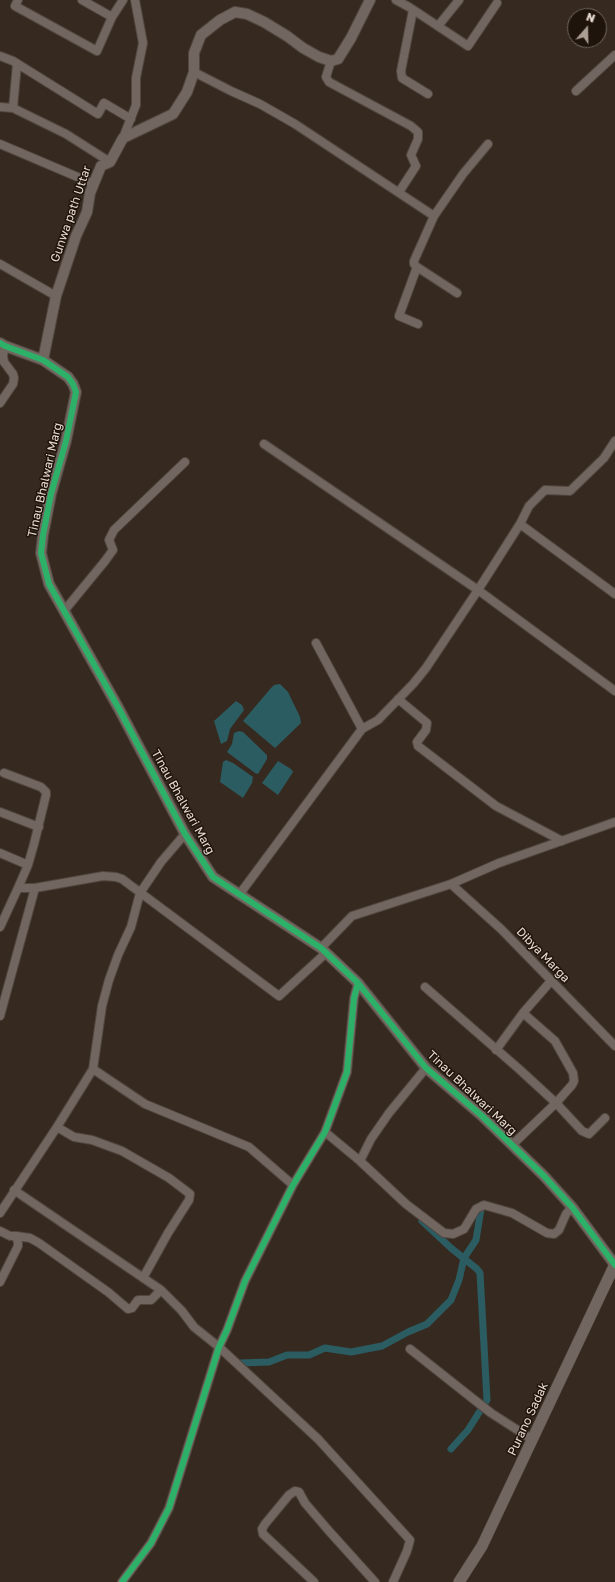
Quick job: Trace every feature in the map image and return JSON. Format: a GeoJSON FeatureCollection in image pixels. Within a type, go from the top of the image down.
{"type":"FeatureCollection","features":[{"type":"Feature","properties":{"kind":"main road","name":"Purano Sadak"},"geometry":{"type":"LineString","coordinates":[[459,1582],[482,1546],[615,1264]]}},
{"type":"Feature","properties":{"kind":"street"},"geometry":{"type":"LineString","coordinates":[[18,0],[15,6],[97,51],[112,17],[123,0]]}},
{"type":"Feature","properties":{"kind":"street"},"geometry":{"type":"LineString","coordinates":[[82,0],[112,17]]}},
{"type":"Feature","properties":{"kind":"street"},"geometry":{"type":"LineString","coordinates":[[123,138],[136,105],[136,78],[143,43],[135,0]]}},
{"type":"Feature","properties":{"kind":"street"},"geometry":{"type":"LineString","coordinates":[[396,0],[414,10],[468,46],[497,2]]}},
{"type":"Feature","properties":{"kind":"street"},"geometry":{"type":"LineString","coordinates":[[438,26],[459,0]]}},
{"type":"Feature","properties":{"kind":"street"},"geometry":{"type":"LineString","coordinates":[[123,138],[174,114],[187,92],[194,72],[194,53],[201,35],[220,20],[235,12],[247,14],[264,22],[319,57],[331,61],[338,59],[351,38],[368,1]]}},
{"type":"Feature","properties":{"kind":"street"},"geometry":{"type":"LineString","coordinates":[[414,10],[401,71],[402,78],[428,94]]}},
{"type":"Feature","properties":{"kind":"street"},"geometry":{"type":"LineString","coordinates":[[576,91],[615,55]]}},
{"type":"Feature","properties":{"kind":"street"},"geometry":{"type":"LineString","coordinates":[[0,56],[17,64],[98,114],[104,103],[131,119]]}},
{"type":"Feature","properties":{"kind":"street"},"geometry":{"type":"LineString","coordinates":[[331,61],[326,77],[329,82],[411,126],[418,132],[418,139],[411,155],[416,166],[399,192]]}},
{"type":"Feature","properties":{"kind":"street"},"geometry":{"type":"LineString","coordinates":[[13,108],[17,64]]}},
{"type":"Feature","properties":{"kind":"street"},"geometry":{"type":"LineString","coordinates":[[194,72],[260,104],[295,124],[434,216]]}},
{"type":"Feature","properties":{"kind":"street"},"geometry":{"type":"LineString","coordinates":[[0,107],[13,108],[66,134],[110,162]]}},
{"type":"Feature","properties":{"kind":"street","name":"Gunwa path Uttar"},"geometry":{"type":"LineString","coordinates":[[44,360],[56,296],[76,236],[87,212],[90,193],[101,166],[110,162],[123,138]]}},
{"type":"Feature","properties":{"kind":"street"},"geometry":{"type":"LineString","coordinates":[[0,144],[94,184]]}},
{"type":"Feature","properties":{"kind":"street"},"geometry":{"type":"LineString","coordinates":[[457,293],[414,264],[416,256],[434,216],[463,174],[488,144]]}},
{"type":"Feature","properties":{"kind":"street"},"geometry":{"type":"LineString","coordinates":[[0,264],[56,296]]}},
{"type":"Feature","properties":{"kind":"street"},"geometry":{"type":"LineString","coordinates":[[417,267],[399,316],[418,324]]}},
{"type":"Feature","properties":{"kind":"street"},"geometry":{"type":"LineString","coordinates":[[0,403],[14,378],[13,374],[4,362],[3,345]]}},
{"type":"Feature","properties":{"kind":"street","name":"Tinau Bhalwari Marg"},"geometry":{"type":"LineString","coordinates":[[3,345],[44,360],[68,377],[73,384],[76,392],[66,441],[51,494],[41,553],[49,584],[78,633],[85,649],[119,709],[185,834],[213,877],[324,951],[358,983],[426,1068],[467,1102],[544,1176],[572,1207],[615,1264]]}},
{"type":"Feature","properties":{"kind":"street"},"geometry":{"type":"LineString","coordinates":[[239,895],[362,729],[378,720],[413,684],[426,668],[520,524],[529,506],[545,490],[570,491],[604,458],[615,441]]}},
{"type":"Feature","properties":{"kind":"street"},"geometry":{"type":"LineString","coordinates":[[264,444],[478,590],[615,691]]}},
{"type":"Feature","properties":{"kind":"street"},"geometry":{"type":"LineString","coordinates":[[64,611],[113,550],[109,540],[114,530],[185,462]]}},
{"type":"Feature","properties":{"kind":"street"},"geometry":{"type":"LineString","coordinates":[[520,524],[615,594]]}},
{"type":"Feature","properties":{"kind":"street"},"geometry":{"type":"LineString","coordinates":[[316,643],[362,729]]}},
{"type":"Feature","properties":{"kind":"street"},"geometry":{"type":"LineString","coordinates":[[398,699],[427,723],[426,730],[417,742],[418,746],[496,806],[562,841]]}},
{"type":"Feature","properties":{"kind":"street"},"geometry":{"type":"LineString","coordinates":[[0,927],[28,865],[46,795],[46,792],[41,787],[4,772]]}},
{"type":"Feature","properties":{"kind":"street"},"geometry":{"type":"LineString","coordinates":[[0,812],[39,827]]}},
{"type":"Feature","properties":{"kind":"street"},"geometry":{"type":"LineString","coordinates":[[18,888],[35,888],[103,876],[116,876],[279,996],[324,951],[352,916],[451,884],[499,862],[615,822]]}},
{"type":"Feature","properties":{"kind":"street"},"geometry":{"type":"LineString","coordinates":[[0,1213],[57,1127],[93,1069],[102,1006],[118,955],[132,927],[140,893],[161,862],[185,834]]}},
{"type":"Feature","properties":{"kind":"street"},"geometry":{"type":"LineString","coordinates":[[0,853],[28,865]]}},
{"type":"Feature","properties":{"kind":"street","name":"Dibya Marga"},"geometry":{"type":"LineString","coordinates":[[451,884],[500,929],[615,1046]]}},
{"type":"Feature","properties":{"kind":"street"},"geometry":{"type":"LineString","coordinates":[[0,1016],[35,888]]}},
{"type":"Feature","properties":{"kind":"street"},"geometry":{"type":"LineString","coordinates":[[496,1050],[523,1013],[551,981]]}},
{"type":"Feature","properties":{"kind":"street"},"geometry":{"type":"LineString","coordinates":[[122,1582],[151,1543],[168,1508],[219,1347],[245,1282],[293,1185],[326,1132],[347,1072],[354,998],[358,983]]}},
{"type":"Feature","properties":{"kind":"street"},"geometry":{"type":"LineString","coordinates":[[425,988],[556,1103],[582,1131],[589,1134],[605,1118]]}},
{"type":"Feature","properties":{"kind":"street"},"geometry":{"type":"LineString","coordinates":[[512,1145],[556,1103],[572,1085],[573,1073],[555,1041],[523,1013]]}},
{"type":"Feature","properties":{"kind":"street"},"geometry":{"type":"LineString","coordinates":[[360,1160],[371,1139],[389,1113],[426,1068]]}},
{"type":"Feature","properties":{"kind":"street"},"geometry":{"type":"LineString","coordinates":[[93,1069],[145,1104],[249,1147],[293,1185]]}},
{"type":"Feature","properties":{"kind":"street"},"geometry":{"type":"LineString","coordinates":[[57,1127],[74,1137],[92,1140],[122,1151],[169,1178],[190,1194],[189,1200],[168,1233],[144,1278]]}},
{"type":"Feature","properties":{"kind":"street"},"geometry":{"type":"LineString","coordinates":[[326,1132],[360,1160],[406,1204],[442,1232],[449,1234],[457,1233],[464,1229],[476,1209],[484,1205],[512,1213],[547,1233],[554,1234],[559,1230],[566,1214],[572,1207]]}},
{"type":"Feature","properties":{"kind":"street"},"geometry":{"type":"LineString","coordinates":[[14,1190],[161,1290],[182,1311],[194,1327],[219,1347],[318,1439],[410,1540],[393,1582]]}},
{"type":"Feature","properties":{"kind":"street"},"geometry":{"type":"LineString","coordinates":[[0,1231],[10,1236],[27,1237],[34,1240],[96,1283],[128,1309],[132,1308],[138,1300],[151,1300],[161,1290]]}},
{"type":"Feature","properties":{"kind":"street"},"geometry":{"type":"LineString","coordinates":[[0,1282],[18,1246],[16,1236]]}},
{"type":"Feature","properties":{"kind":"street"},"geometry":{"type":"LineString","coordinates":[[410,1349],[491,1413],[533,1440]]}},
{"type":"Feature","properties":{"kind":"street"},"geometry":{"type":"LineString","coordinates":[[314,1582],[263,1534],[262,1529],[265,1524],[289,1495],[295,1491],[299,1492],[305,1503],[375,1582]]}},
{"type":"Feature","properties":{"kind":"water"},"geometry":{"type":"Polygon","coordinates":[[[280,684],[288,692],[300,717],[301,723],[275,748],[243,721],[274,685],[280,684]]]}},
{"type":"Feature","properties":{"kind":"water"},"geometry":{"type":"Polygon","coordinates":[[[236,701],[242,705],[244,710],[230,729],[227,741],[221,744],[214,721],[236,701]]]}},
{"type":"Feature","properties":{"kind":"water"},"geometry":{"type":"Polygon","coordinates":[[[239,731],[243,732],[267,755],[267,759],[258,774],[227,752],[232,744],[234,733],[239,731]]]}},
{"type":"Feature","properties":{"kind":"water"},"geometry":{"type":"Polygon","coordinates":[[[226,760],[253,777],[252,783],[243,798],[220,782],[223,762],[226,760]]]}},
{"type":"Feature","properties":{"kind":"water"},"geometry":{"type":"Polygon","coordinates":[[[278,761],[291,769],[293,772],[278,795],[262,783],[278,761]]]}},
{"type":"Feature","properties":{"kind":"waterway"},"geometry":{"type":"LineString","coordinates":[[240,1363],[269,1362],[287,1355],[309,1355],[325,1348],[351,1352],[382,1346],[427,1324],[451,1300],[459,1280],[464,1258],[476,1240],[481,1209]]}},
{"type":"Feature","properties":{"kind":"waterway"},"geometry":{"type":"LineString","coordinates":[[422,1221],[480,1273],[487,1400],[468,1430],[451,1449]]}},
{"type":"Feature","properties":{"kind":"cycle path"},"geometry":{"type":"LineString","coordinates":[[0,343],[43,360],[68,377],[73,384],[76,392],[66,441],[51,494],[43,535],[41,553],[49,584],[119,709],[185,834],[213,877],[321,948],[358,983],[426,1068],[481,1115],[544,1176],[572,1207],[615,1265]]}},
{"type":"Feature","properties":{"kind":"cycle path"},"geometry":{"type":"LineString","coordinates":[[122,1582],[151,1543],[169,1508],[219,1347],[227,1330],[245,1281],[293,1185],[325,1132],[347,1072],[354,998],[358,983]]}}]}
